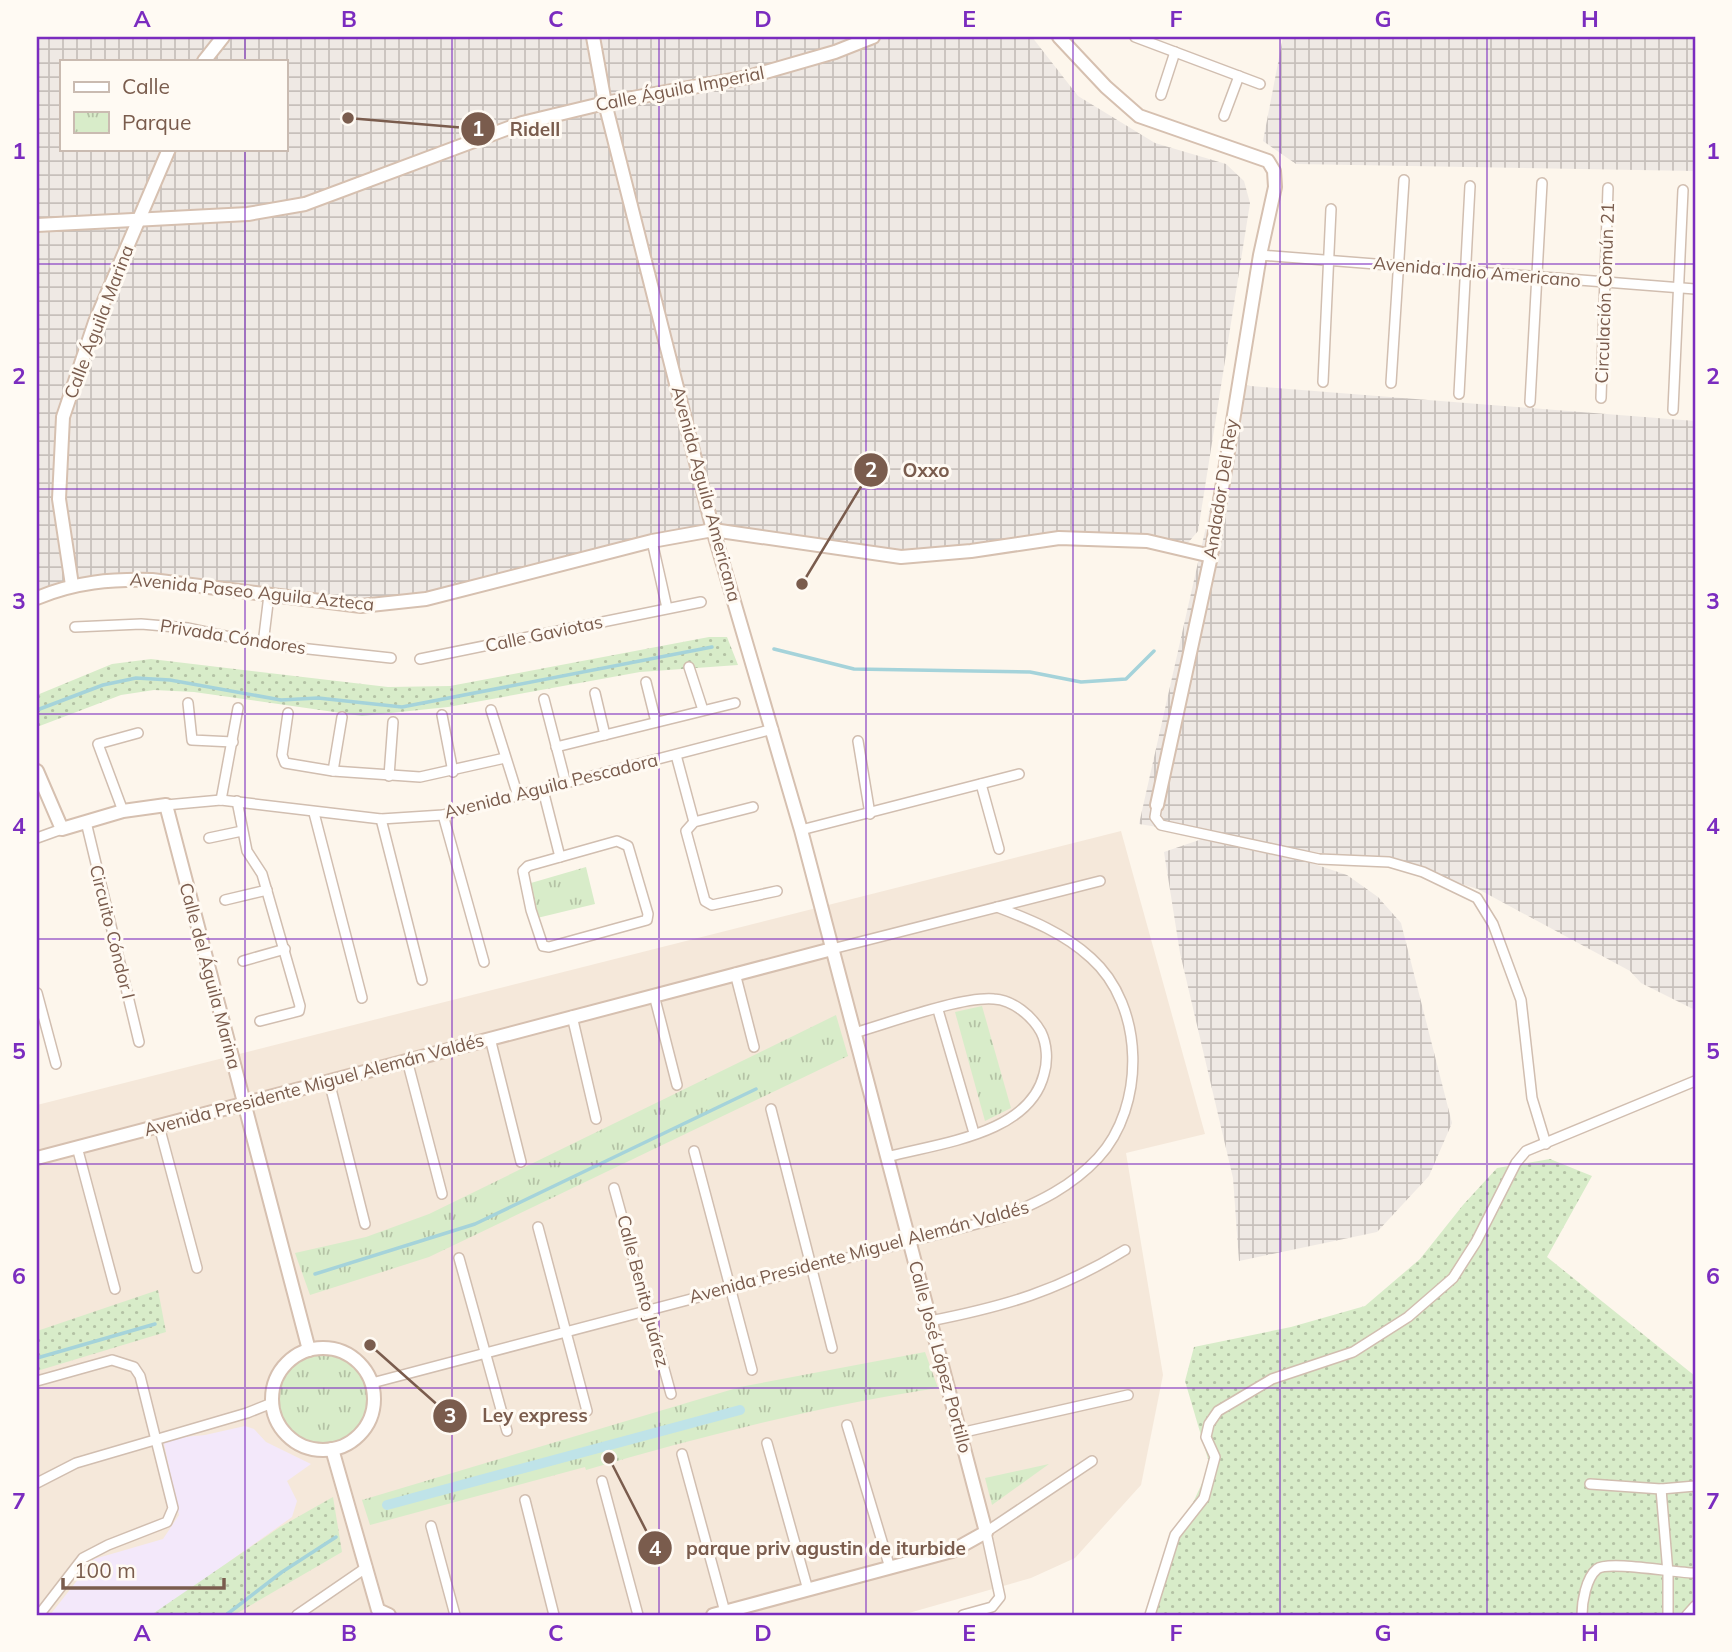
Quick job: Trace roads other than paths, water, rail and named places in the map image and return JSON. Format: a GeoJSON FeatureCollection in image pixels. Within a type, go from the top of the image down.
{"type":"FeatureCollection","features":[{"type":"Feature","properties":{"kind":"street"},"geometry":{"type":"LineString","coordinates":[[205,60],[223,37]]}},
{"type":"Feature","properties":{"kind":"street","name":"Avenida Aguila Americana"},"geometry":{"type":"LineString","coordinates":[[593,37],[606,103],[713,530],[773,729],[832,948]]}},
{"type":"Feature","properties":{"kind":"street","name":"Calle Águila Imperial"},"geometry":{"type":"LineString","coordinates":[[37,225],[248,214],[304,204],[522,123],[606,103],[748,77],[835,52],[873,37]]}},
{"type":"Feature","properties":{"kind":"street","name":"Andador Del Rey"},"geometry":{"type":"LineString","coordinates":[[1059,37],[1105,86],[1139,116],[1268,161],[1274,171],[1275,187],[1260,255],[1211,555],[1157,805]]}},
{"type":"Feature","properties":{"kind":"street"},"geometry":{"type":"LineString","coordinates":[[1135,37],[1260,83]]}},
{"type":"Feature","properties":{"kind":"street"},"geometry":{"type":"LineString","coordinates":[[1161,95],[1175,52]]}},
{"type":"Feature","properties":{"kind":"street"},"geometry":{"type":"LineString","coordinates":[[1224,116],[1239,76]]}},
{"type":"Feature","properties":{"kind":"street","name":"Calle Águila Marina"},"geometry":{"type":"LineString","coordinates":[[72,585],[59,499],[62,417],[95,322],[169,150]]}},
{"type":"Feature","properties":{"kind":"street"},"geometry":{"type":"LineString","coordinates":[[1391,383],[1404,180]]}},
{"type":"Feature","properties":{"kind":"street"},"geometry":{"type":"LineString","coordinates":[[1530,402],[1542,183]]}},
{"type":"Feature","properties":{"kind":"street"},"geometry":{"type":"LineString","coordinates":[[1460,394],[1470,186]]}},
{"type":"Feature","properties":{"kind":"street","name":"Circulación Común 21"},"geometry":{"type":"LineString","coordinates":[[1601,398],[1608,188]]}},
{"type":"Feature","properties":{"kind":"street"},"geometry":{"type":"LineString","coordinates":[[1673,410],[1683,190]]}},
{"type":"Feature","properties":{"kind":"street"},"geometry":{"type":"LineString","coordinates":[[1323,382],[1331,209]]}},
{"type":"Feature","properties":{"kind":"street","name":"Avenida Indio Americano"},"geometry":{"type":"LineString","coordinates":[[1260,255],[1695,289]]}},
{"type":"Feature","properties":{"kind":"street","name":"Avenida Paseo Aguila Azteca"},"geometry":{"type":"LineString","coordinates":[[37,598],[72,585],[121,579],[152,580],[361,606],[394,603],[426,599],[652,541],[713,530],[901,556],[971,551],[1059,538],[1147,541],[1211,555]]}},
{"type":"Feature","properties":{"kind":"street"},"geometry":{"type":"LineString","coordinates":[[652,541],[667,608]]}},
{"type":"Feature","properties":{"kind":"street"},"geometry":{"type":"LineString","coordinates":[[263,644],[269,595]]}},
{"type":"Feature","properties":{"kind":"street","name":"Calle Gaviotas"},"geometry":{"type":"LineString","coordinates":[[420,659],[701,602]]}},
{"type":"Feature","properties":{"kind":"street","name":"Privada Cóndores"},"geometry":{"type":"LineString","coordinates":[[75,627],[141,624],[188,628],[263,644],[391,658]]}},
{"type":"Feature","properties":{"kind":"street"},"geometry":{"type":"LineString","coordinates":[[690,667],[703,710]]}},
{"type":"Feature","properties":{"kind":"street"},"geometry":{"type":"LineString","coordinates":[[646,682],[656,722]]}},
{"type":"Feature","properties":{"kind":"street"},"geometry":{"type":"LineString","coordinates":[[596,694],[605,735]]}},
{"type":"Feature","properties":{"kind":"street"},"geometry":{"type":"LineString","coordinates":[[544,699],[566,784]]}},
{"type":"Feature","properties":{"kind":"street"},"geometry":{"type":"LineString","coordinates":[[188,702],[192,740],[233,742]]}},
{"type":"Feature","properties":{"kind":"street"},"geometry":{"type":"LineString","coordinates":[[556,747],[735,703]]}},
{"type":"Feature","properties":{"kind":"street"},"geometry":{"type":"LineString","coordinates":[[222,800],[238,708]]}},
{"type":"Feature","properties":{"kind":"street"},"geometry":{"type":"LineString","coordinates":[[491,710],[518,796]]}},
{"type":"Feature","properties":{"kind":"street"},"geometry":{"type":"LineString","coordinates":[[288,713],[282,755],[285,763],[333,771],[421,777],[453,772],[505,758]]}},
{"type":"Feature","properties":{"kind":"street"},"geometry":{"type":"LineString","coordinates":[[442,715],[453,772]]}},
{"type":"Feature","properties":{"kind":"street"},"geometry":{"type":"LineString","coordinates":[[333,771],[342,717]]}},
{"type":"Feature","properties":{"kind":"street"},"geometry":{"type":"LineString","coordinates":[[389,776],[393,722]]}},
{"type":"Feature","properties":{"kind":"street","name":"Avenida Aguila Pescadora"},"geometry":{"type":"LineString","coordinates":[[37,838],[122,811],[222,800],[381,819],[443,815],[773,729]]}},
{"type":"Feature","properties":{"kind":"street"},"geometry":{"type":"LineString","coordinates":[[122,811],[98,744],[138,733]]}},
{"type":"Feature","properties":{"kind":"street"},"geometry":{"type":"LineString","coordinates":[[858,741],[870,814]]}},
{"type":"Feature","properties":{"kind":"street"},"geometry":{"type":"LineString","coordinates":[[676,755],[694,822]]}},
{"type":"Feature","properties":{"kind":"street"},"geometry":{"type":"LineString","coordinates":[[37,771],[62,829]]}},
{"type":"Feature","properties":{"kind":"street"},"geometry":{"type":"LineString","coordinates":[[801,830],[1018,774]]}},
{"type":"Feature","properties":{"kind":"street"},"geometry":{"type":"LineString","coordinates":[[981,784],[999,849]]}},
{"type":"Feature","properties":{"kind":"street"},"geometry":{"type":"LineString","coordinates":[[543,790],[560,857]]}},
{"type":"Feature","properties":{"kind":"street"},"geometry":{"type":"LineString","coordinates":[[237,801],[247,851],[258,865],[267,890],[300,1009],[260,1021]]}},
{"type":"Feature","properties":{"kind":"street","name":"Calle del Águila Marina"},"geometry":{"type":"LineString","coordinates":[[166,805],[309,1350]]}},
{"type":"Feature","properties":{"kind":"street"},"geometry":{"type":"LineString","coordinates":[[1157,805],[1154,817],[1161,825],[1319,859],[1389,862],[1423,872],[1477,898],[1493,924],[1521,1000],[1532,1098],[1546,1144]]}},
{"type":"Feature","properties":{"kind":"street"},"geometry":{"type":"LineString","coordinates":[[753,807],[694,822],[689,825],[687,835],[708,904],[777,891]]}},
{"type":"Feature","properties":{"kind":"street"},"geometry":{"type":"LineString","coordinates":[[314,813],[362,998]]}},
{"type":"Feature","properties":{"kind":"street"},"geometry":{"type":"LineString","coordinates":[[443,815],[484,962]]}},
{"type":"Feature","properties":{"kind":"street"},"geometry":{"type":"LineString","coordinates":[[381,819],[422,980]]}},
{"type":"Feature","properties":{"kind":"street","name":"Circuito Cóndor I"},"geometry":{"type":"LineString","coordinates":[[86,822],[139,1042]]}},
{"type":"Feature","properties":{"kind":"street"},"geometry":{"type":"LineString","coordinates":[[209,838],[242,831]]}},
{"type":"Feature","properties":{"kind":"street"},"geometry":{"type":"LineString","coordinates":[[617,841],[624,842],[628,846],[648,914],[647,920],[549,947],[543,946],[522,876],[528,866],[560,857],[617,841]]}},
{"type":"Feature","properties":{"kind":"street","name":"Avenida Presidente Miguel Alemán Valdés"},"geometry":{"type":"LineString","coordinates":[[37,1158],[735,973],[1100,881]]}},
{"type":"Feature","properties":{"kind":"street"},"geometry":{"type":"LineString","coordinates":[[225,901],[267,890]]}},
{"type":"Feature","properties":{"kind":"street","name":"Avenida Presidente Miguel Alemán Valdés"},"geometry":{"type":"LineString","coordinates":[[372,1383],[1003,1217],[1065,1188],[1099,1157],[1124,1117],[1130,1090],[1133,1043],[1124,1006],[1107,976],[1092,958],[1058,933],[997,907]]}},
{"type":"Feature","properties":{"kind":"street","name":"Calle José López Portillo"},"geometry":{"type":"LineString","coordinates":[[832,948],[1001,1589],[997,1603],[963,1615]]}},
{"type":"Feature","properties":{"kind":"street"},"geometry":{"type":"LineString","coordinates":[[243,961],[285,949]]}},
{"type":"Feature","properties":{"kind":"street"},"geometry":{"type":"LineString","coordinates":[[735,973],[754,1047]]}},
{"type":"Feature","properties":{"kind":"street"},"geometry":{"type":"LineString","coordinates":[[37,993],[56,1064]]}},
{"type":"Feature","properties":{"kind":"street"},"geometry":{"type":"LineString","coordinates":[[654,995],[677,1086]]}},
{"type":"Feature","properties":{"kind":"street"},"geometry":{"type":"LineString","coordinates":[[854,1033],[970,999],[997,999],[1023,1011],[1042,1033],[1048,1062],[1041,1089],[1023,1110],[974,1133],[887,1157]]}},
{"type":"Feature","properties":{"kind":"street"},"geometry":{"type":"LineString","coordinates":[[938,1010],[974,1133]]}},
{"type":"Feature","properties":{"kind":"street"},"geometry":{"type":"LineString","coordinates":[[572,1016],[596,1119]]}},
{"type":"Feature","properties":{"kind":"street"},"geometry":{"type":"LineString","coordinates":[[490,1038],[522,1162]]}},
{"type":"Feature","properties":{"kind":"street"},"geometry":{"type":"LineString","coordinates":[[407,1060],[442,1194]]}},
{"type":"Feature","properties":{"kind":"street"},"geometry":{"type":"LineString","coordinates":[[329,1081],[365,1224]]}},
{"type":"Feature","properties":{"kind":"street"},"geometry":{"type":"LineString","coordinates":[[1150,1615],[1175,1535],[1204,1497],[1215,1457],[1206,1437],[1209,1424],[1218,1411],[1272,1379],[1353,1352],[1408,1317],[1453,1278],[1476,1242],[1516,1163],[1526,1151],[1695,1081]]}},
{"type":"Feature","properties":{"kind":"street"},"geometry":{"type":"LineString","coordinates":[[771,1109],[832,1348]]}},
{"type":"Feature","properties":{"kind":"street"},"geometry":{"type":"LineString","coordinates":[[159,1126],[197,1268]]}},
{"type":"Feature","properties":{"kind":"street"},"geometry":{"type":"LineString","coordinates":[[77,1147],[115,1289]]}},
{"type":"Feature","properties":{"kind":"street"},"geometry":{"type":"LineString","coordinates":[[694,1151],[752,1370]]}},
{"type":"Feature","properties":{"kind":"street","name":"Calle Benito Juárez"},"geometry":{"type":"LineString","coordinates":[[614,1188],[671,1394]]}},
{"type":"Feature","properties":{"kind":"street"},"geometry":{"type":"LineString","coordinates":[[538,1227],[587,1411]]}},
{"type":"Feature","properties":{"kind":"street"},"geometry":{"type":"LineString","coordinates":[[930,1321],[1037,1296],[1085,1275],[1125,1250]]}},
{"type":"Feature","properties":{"kind":"street"},"geometry":{"type":"LineString","coordinates":[[459,1258],[507,1431]]}},
{"type":"Feature","properties":{"kind":"street"},"geometry":{"type":"LineString","coordinates":[[335,1349],[348,1354],[366,1372],[372,1383],[373,1412],[367,1426],[358,1437],[332,1450],[317,1450],[291,1439],[275,1417],[272,1403],[277,1376],[285,1364],[309,1350],[335,1349]]}},
{"type":"Feature","properties":{"kind":"street"},"geometry":{"type":"LineString","coordinates":[[37,1381],[112,1360],[134,1367],[140,1376],[173,1508],[167,1522],[108,1545],[83,1558],[39,1615]]}},
{"type":"Feature","properties":{"kind":"street"},"geometry":{"type":"LineString","coordinates":[[960,1433],[1128,1395]]}},
{"type":"Feature","properties":{"kind":"street"},"geometry":{"type":"LineString","coordinates":[[37,1483],[68,1466],[155,1438],[247,1413],[272,1403]]}},
{"type":"Feature","properties":{"kind":"street"},"geometry":{"type":"LineString","coordinates":[[847,1425],[890,1568]]}},
{"type":"Feature","properties":{"kind":"street"},"geometry":{"type":"LineString","coordinates":[[767,1443],[808,1590]]}},
{"type":"Feature","properties":{"kind":"street"},"geometry":{"type":"LineString","coordinates":[[332,1450],[382,1613]]}},
{"type":"Feature","properties":{"kind":"street"},"geometry":{"type":"LineString","coordinates":[[682,1454],[719,1614],[952,1551],[986,1532],[1092,1461]]}},
{"type":"Feature","properties":{"kind":"street"},"geometry":{"type":"LineString","coordinates":[[602,1481],[638,1615]]}},
{"type":"Feature","properties":{"kind":"street"},"geometry":{"type":"LineString","coordinates":[[1590,1485],[1661,1489],[1695,1486]]}},
{"type":"Feature","properties":{"kind":"street"},"geometry":{"type":"LineString","coordinates":[[1661,1489],[1668,1573],[1668,1615]]}},
{"type":"Feature","properties":{"kind":"street"},"geometry":{"type":"LineString","coordinates":[[525,1500],[554,1615]]}},
{"type":"Feature","properties":{"kind":"street"},"geometry":{"type":"LineString","coordinates":[[431,1526],[455,1615]]}},
{"type":"Feature","properties":{"kind":"street"},"geometry":{"type":"LineString","coordinates":[[1582,1615],[1582,1600],[1595,1570],[1602,1566],[1613,1564],[1668,1573],[1695,1573]]}},
{"type":"Feature","properties":{"kind":"street"},"geometry":{"type":"LineString","coordinates":[[297,1615],[367,1567]]}},
{"type":"Feature","properties":{"kind":"street"},"geometry":{"type":"LineString","coordinates":[[1687,1615],[1695,1606]]}},
{"type":"Feature","properties":{"kind":"waterway"},"geometry":{"type":"LineString","coordinates":[[37,710],[103,685],[136,678],[170,680],[281,700],[318,698],[402,707],[712,647]]}},
{"type":"Feature","properties":{"kind":"waterway"},"geometry":{"type":"LineString","coordinates":[[774,649],[854,669],[1030,672],[1081,682],[1126,679],[1154,651]]}},
{"type":"Feature","properties":{"kind":"waterway"},"geometry":{"type":"LineString","coordinates":[[315,1274],[475,1224],[756,1089]]}},
{"type":"Feature","properties":{"kind":"waterway"},"geometry":{"type":"LineString","coordinates":[[37,1358],[155,1324]]}},
{"type":"Feature","properties":{"kind":"waterway"},"geometry":{"type":"LineString","coordinates":[[387,1505],[740,1410]]}},
{"type":"Feature","properties":{"kind":"waterway"},"geometry":{"type":"LineString","coordinates":[[226,1615],[282,1572],[336,1537]]}},
{"type":"Feature","properties":{"kind":"place","name":"Ridell"},"geometry":{"type":"Point","coordinates":[348,118]}},
{"type":"Feature","properties":{"kind":"place","name":"Oxxo"},"geometry":{"type":"Point","coordinates":[802,584]}},
{"type":"Feature","properties":{"kind":"place","name":"Ley express"},"geometry":{"type":"Point","coordinates":[370,1345]}},
{"type":"Feature","properties":{"kind":"place","name":"parque priv agustin de iturbide"},"geometry":{"type":"Point","coordinates":[609,1458]}}]}
